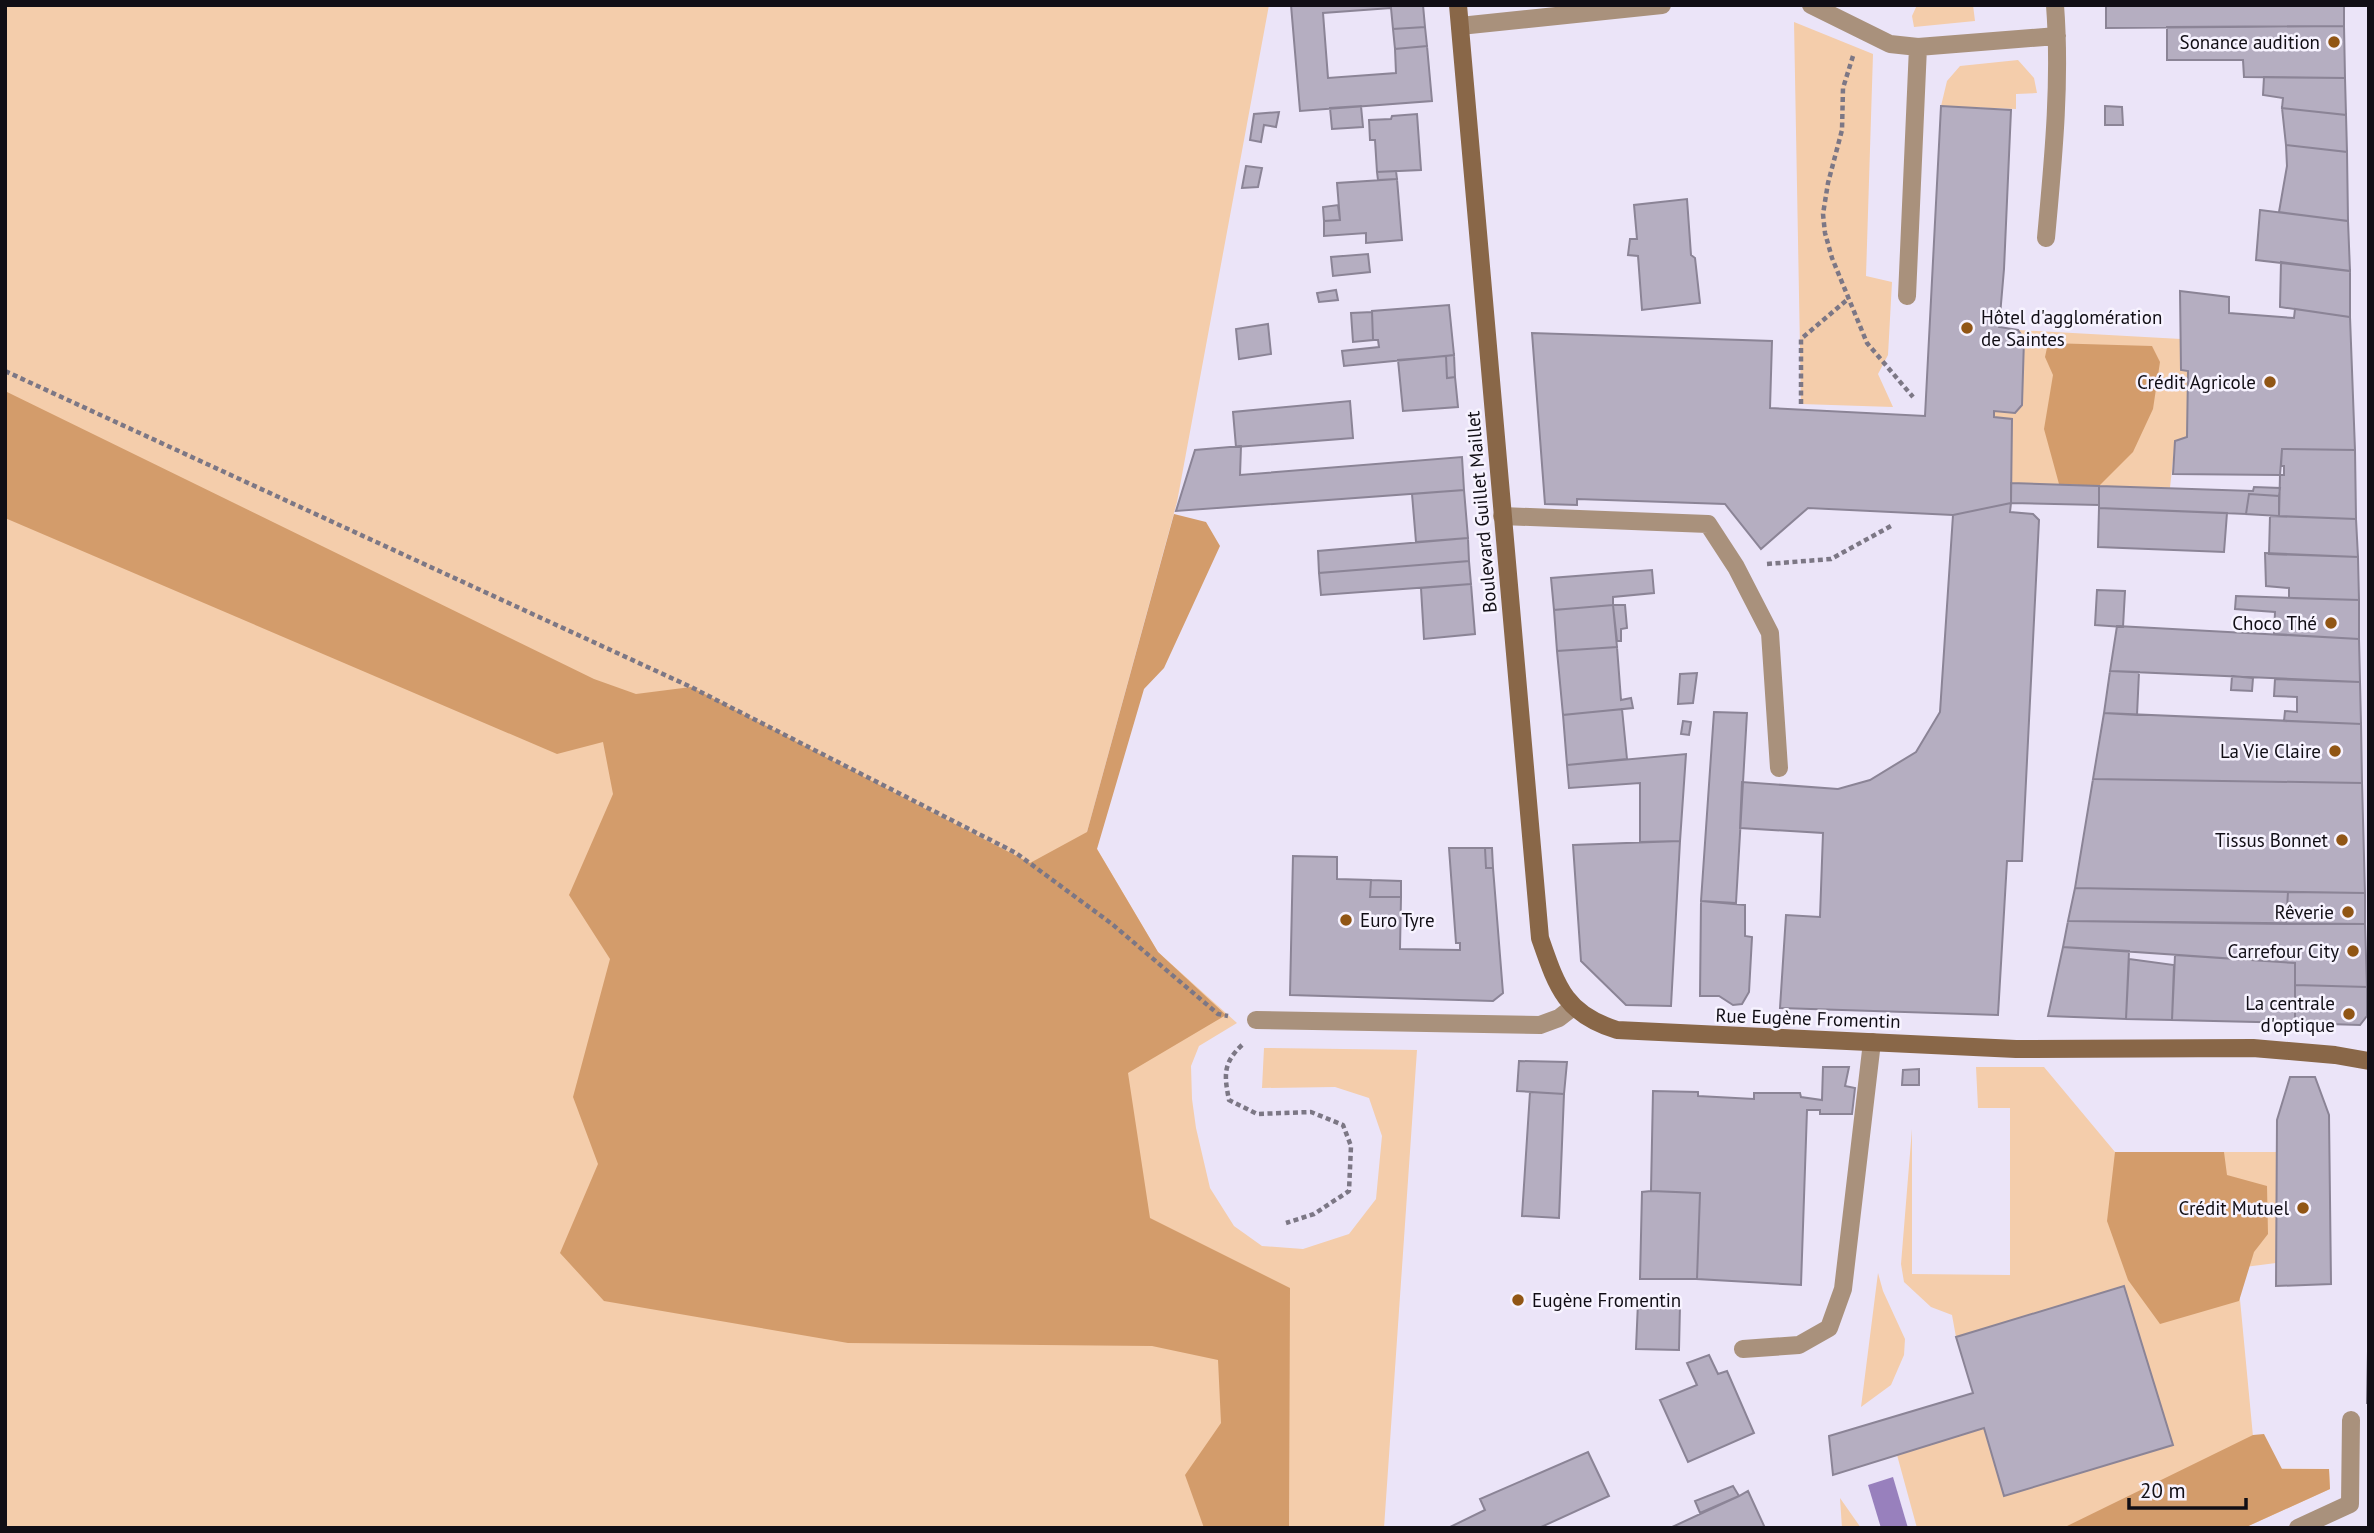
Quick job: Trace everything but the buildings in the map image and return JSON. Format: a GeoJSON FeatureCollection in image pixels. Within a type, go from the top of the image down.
{"type":"FeatureCollection","features":[{"type":"Feature","properties":{"kind":"street","name":"Boulevard Guillet Maillet"},"geometry":{"type":"LineString","coordinates":[[1458,5],[1540,938],[1554,978],[1573,1007]]}},
{"type":"Feature","properties":{"kind":"street"},"geometry":{"type":"LineString","coordinates":[[1460,26],[1662,5]]}},
{"type":"Feature","properties":{"kind":"street"},"geometry":{"type":"LineString","coordinates":[[1811,5],[1890,44],[1918,47],[2057,36]]}},
{"type":"Feature","properties":{"kind":"street"},"geometry":{"type":"LineString","coordinates":[[2046,238],[2055,128],[2057,36],[2054,5]]}},
{"type":"Feature","properties":{"kind":"street"},"geometry":{"type":"LineString","coordinates":[[1907,296],[1918,47]]}},
{"type":"Feature","properties":{"kind":"street"},"geometry":{"type":"LineString","coordinates":[[1502,516],[1708,524],[1736,567],[1770,634],[1779,768]]}},
{"type":"Feature","properties":{"kind":"street"},"geometry":{"type":"LineString","coordinates":[[1256,1020],[1540,1025],[1559,1018],[1573,1007]]}},
{"type":"Feature","properties":{"kind":"street","name":"Rue Eugène Fromentin"},"geometry":{"type":"LineString","coordinates":[[1573,1007],[1595,1023],[1618,1030],[2016,1049],[2253,1048],[2335,1055],[2369,1061]]}},
{"type":"Feature","properties":{"kind":"street"},"geometry":{"type":"LineString","coordinates":[[1743,1349],[1799,1345],[1829,1328],[1843,1289],[1872,1042]]}},
{"type":"Feature","properties":{"kind":"street"},"geometry":{"type":"LineString","coordinates":[[2298,1528],[2350,1504],[2351,1420]]}},
{"type":"Feature","properties":{"kind":"path"},"geometry":{"type":"LineString","coordinates":[[1861,30],[1843,88],[1842,130],[1823,214],[1832,258],[1867,343],[1913,397]]}},
{"type":"Feature","properties":{"kind":"path"},"geometry":{"type":"LineString","coordinates":[[1801,404],[1801,339],[1848,299]]}},
{"type":"Feature","properties":{"kind":"path"},"geometry":{"type":"LineString","coordinates":[[5,371],[691,687],[841,762],[1016,853],[1112,924],[1218,1014],[1256,1020]]}},
{"type":"Feature","properties":{"kind":"path"},"geometry":{"type":"LineString","coordinates":[[1736,567],[1831,559],[1891,526]]}},
{"type":"Feature","properties":{"kind":"path"},"geometry":{"type":"LineString","coordinates":[[1244,1043],[1229,1057],[1224,1078],[1229,1100],[1257,1114],[1311,1112],[1343,1125],[1351,1146],[1349,1191],[1314,1214],[1286,1223]]}},
{"type":"Feature","properties":{"kind":"shaded area"},"geometry":{"type":"Polygon","coordinates":[[[5,5],[1269,5],[1177,502],[1087,832],[1158,952],[1237,1023],[1199,1046],[1191,1066],[1192,1099],[1210,1188],[1234,1226],[1262,1246],[1303,1249],[1349,1234],[1376,1199],[1382,1136],[1369,1098],[1335,1087],[1262,1088],[1264,1048],[1417,1050],[1384,1528],[5,1528],[5,5]]]}},
{"type":"Feature","properties":{"kind":"shaded area"},"geometry":{"type":"Polygon","coordinates":[[[1917,5],[1973,5],[1975,21],[1914,27],[1912,16],[1917,5]]]}},
{"type":"Feature","properties":{"kind":"shaded area"},"geometry":{"type":"Polygon","coordinates":[[[1794,22],[1873,54],[1866,276],[1892,282],[1888,355],[1878,374],[1893,407],[1801,404],[1794,22]]]}},
{"type":"Feature","properties":{"kind":"shaded area"},"geometry":{"type":"Polygon","coordinates":[[[2018,60],[2034,78],[2037,93],[2016,94],[2016,109],[1941,106],[1947,81],[1960,66],[2018,60]]]}},
{"type":"Feature","properties":{"kind":"shaded area"},"geometry":{"type":"Polygon","coordinates":[[[2018,330],[2181,339],[2181,370],[2188,371],[2187,437],[2175,441],[2170,488],[2011,483],[2012,419],[1994,417],[1994,411],[2015,413],[2022,405],[2024,339],[2018,330]]]}},
{"type":"Feature","properties":{"kind":"shaded area"},"geometry":{"type":"Polygon","coordinates":[[[2048,343],[2152,346],[2160,362],[2153,409],[2133,452],[2099,486],[2059,484],[2044,429],[2053,375],[2045,357],[2048,343]]]}},
{"type":"Feature","properties":{"kind":"shaded area"},"geometry":{"type":"Polygon","coordinates":[[[5,391],[594,679],[636,694],[691,687],[1030,863],[1087,832],[1174,514],[1206,522],[1220,546],[1164,668],[1144,689],[1097,849],[1158,952],[1226,1015],[1128,1073],[1150,1218],[1290,1288],[1289,1528],[1204,1528],[1185,1475],[1221,1423],[1218,1360],[1152,1346],[848,1343],[604,1301],[560,1253],[598,1164],[573,1097],[610,959],[569,895],[613,794],[603,742],[557,754],[5,518],[5,391]]]}},
{"type":"Feature","properties":{"kind":"shaded area"},"geometry":{"type":"Polygon","coordinates":[[[1976,1067],[2044,1067],[2115,1152],[2277,1152],[2276,1263],[2237,1268],[2256,1468],[2329,1469],[2330,1489],[2244,1528],[1917,1528],[1897,1455],[1984,1428],[2004,1496],[2173,1445],[2124,1287],[1956,1337],[1952,1315],[1931,1307],[1904,1282],[1901,1264],[1912,1129],[1912,1274],[2010,1275],[2010,1108],[1978,1108],[1976,1067]]]}},
{"type":"Feature","properties":{"kind":"shaded area"},"geometry":{"type":"Polygon","coordinates":[[[2115,1152],[2224,1152],[2227,1175],[2267,1186],[2268,1234],[2254,1252],[2239,1301],[2160,1324],[2128,1280],[2107,1221],[2115,1152]]]}},
{"type":"Feature","properties":{"kind":"shaded area"},"geometry":{"type":"Polygon","coordinates":[[[1878,1273],[1883,1291],[1905,1339],[1904,1355],[1891,1385],[1861,1407],[1878,1273]]]}},
{"type":"Feature","properties":{"kind":"shaded area"},"geometry":{"type":"Polygon","coordinates":[[[2264,1434],[2282,1469],[2329,1469],[2330,1489],[2244,1528],[2063,1528],[2253,1435],[2264,1434]]]}},
{"type":"Feature","properties":{"kind":"shaded area"},"geometry":{"type":"Polygon","coordinates":[[[1893,1477],[1908,1528],[1881,1528],[1868,1485],[1893,1477]]]}},
{"type":"Feature","properties":{"kind":"shaded area"},"geometry":{"type":"Polygon","coordinates":[[[1840,1498],[1861,1528],[1842,1528],[1840,1498]]]}},
{"type":"Feature","properties":{"kind":"place","name":"Sonance audition"},"geometry":{"type":"Point","coordinates":[2334,42]}},
{"type":"Feature","properties":{"kind":"place","name":"Hôtel d'agglomération de Saintes"},"geometry":{"type":"Point","coordinates":[1967,328]}},
{"type":"Feature","properties":{"kind":"place","name":"Crédit Agricole"},"geometry":{"type":"Point","coordinates":[2270,382]}},
{"type":"Feature","properties":{"kind":"place","name":"Choco Thé"},"geometry":{"type":"Point","coordinates":[2331,623]}},
{"type":"Feature","properties":{"kind":"place","name":"La Vie Claire"},"geometry":{"type":"Point","coordinates":[2335,751]}},
{"type":"Feature","properties":{"kind":"place","name":"Tissus Bonnet"},"geometry":{"type":"Point","coordinates":[2342,840]}},
{"type":"Feature","properties":{"kind":"place","name":"Rêverie"},"geometry":{"type":"Point","coordinates":[2348,912]}},
{"type":"Feature","properties":{"kind":"place","name":"Euro Tyre"},"geometry":{"type":"Point","coordinates":[1346,920]}},
{"type":"Feature","properties":{"kind":"place","name":"Carrefour City"},"geometry":{"type":"Point","coordinates":[2353,951]}},
{"type":"Feature","properties":{"kind":"place","name":"La centrale d'optique"},"geometry":{"type":"Point","coordinates":[2349,1014]}},
{"type":"Feature","properties":{"kind":"place","name":"Crédit Mutuel"},"geometry":{"type":"Point","coordinates":[2303,1208]}},
{"type":"Feature","properties":{"kind":"place","name":"Eugène Fromentin"},"geometry":{"type":"Point","coordinates":[1518,1300]}}]}
